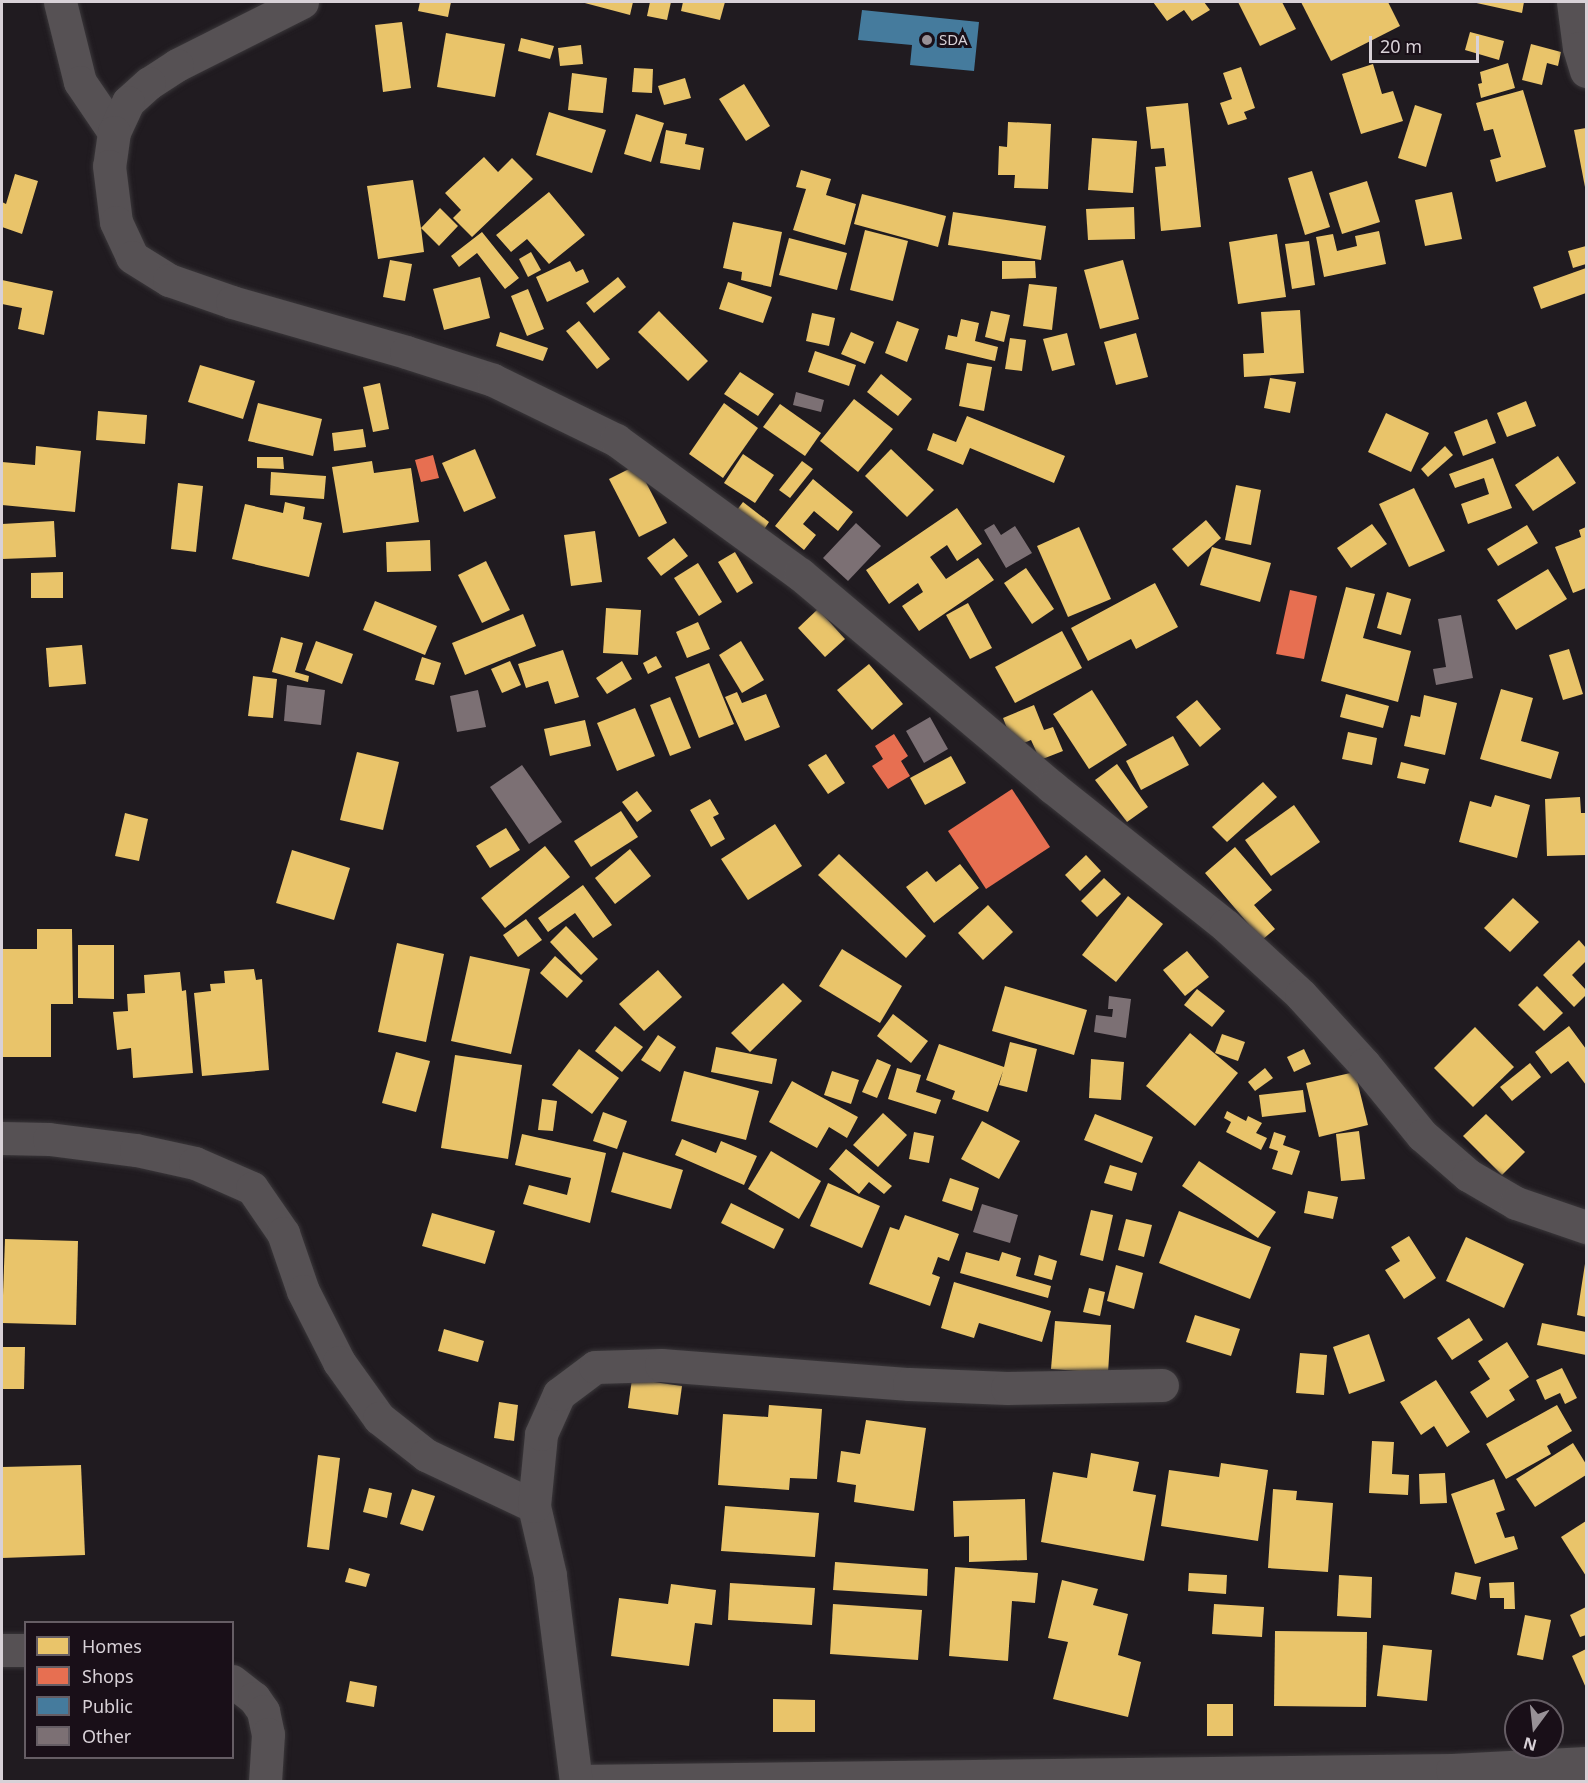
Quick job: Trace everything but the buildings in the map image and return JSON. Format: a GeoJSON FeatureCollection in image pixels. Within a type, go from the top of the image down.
{"type":"FeatureCollection","features":[{"type":"Feature","properties":{"kind":"street"},"geometry":{"type":"LineString","coordinates":[[60,2],[80,82],[114,132]]}},
{"type":"Feature","properties":{"kind":"street"},"geometry":{"type":"LineString","coordinates":[[302,2],[177,65],[149,83],[128,102],[114,132],[109,166],[116,222],[132,257],[169,280],[232,302],[406,352],[493,380],[616,440],[800,574],[1052,787],[1225,925],[1301,995],[1364,1064],[1422,1135],[1468,1175],[1516,1203],[1587,1227]]}},
{"type":"Feature","properties":{"kind":"street"},"geometry":{"type":"LineString","coordinates":[[1573,2],[1579,48],[1587,71]]}},
{"type":"Feature","properties":{"kind":"street"},"geometry":{"type":"LineString","coordinates":[[2,1138],[49,1139],[136,1150],[195,1163],[252,1188],[283,1233],[303,1291],[339,1362],[379,1418],[426,1455],[534,1506]]}},
{"type":"Feature","properties":{"kind":"street"},"geometry":{"type":"LineString","coordinates":[[1162,1385],[1007,1388],[877,1382],[662,1365],[595,1367],[559,1394],[542,1434],[534,1506],[554,1596],[576,1781],[1440,1770],[1587,1763]]}},
{"type":"Feature","properties":{"kind":"street"},"geometry":{"type":"LineString","coordinates":[[2,1650],[24,1650]]}},
{"type":"Feature","properties":{"kind":"street"},"geometry":{"type":"LineString","coordinates":[[234,1683],[254,1698],[263,1711],[268,1734],[265,1782]]}},
{"type":"Feature","properties":{"kind":"place","name":"SDA"},"geometry":{"type":"Point","coordinates":[927,40]}}]}
